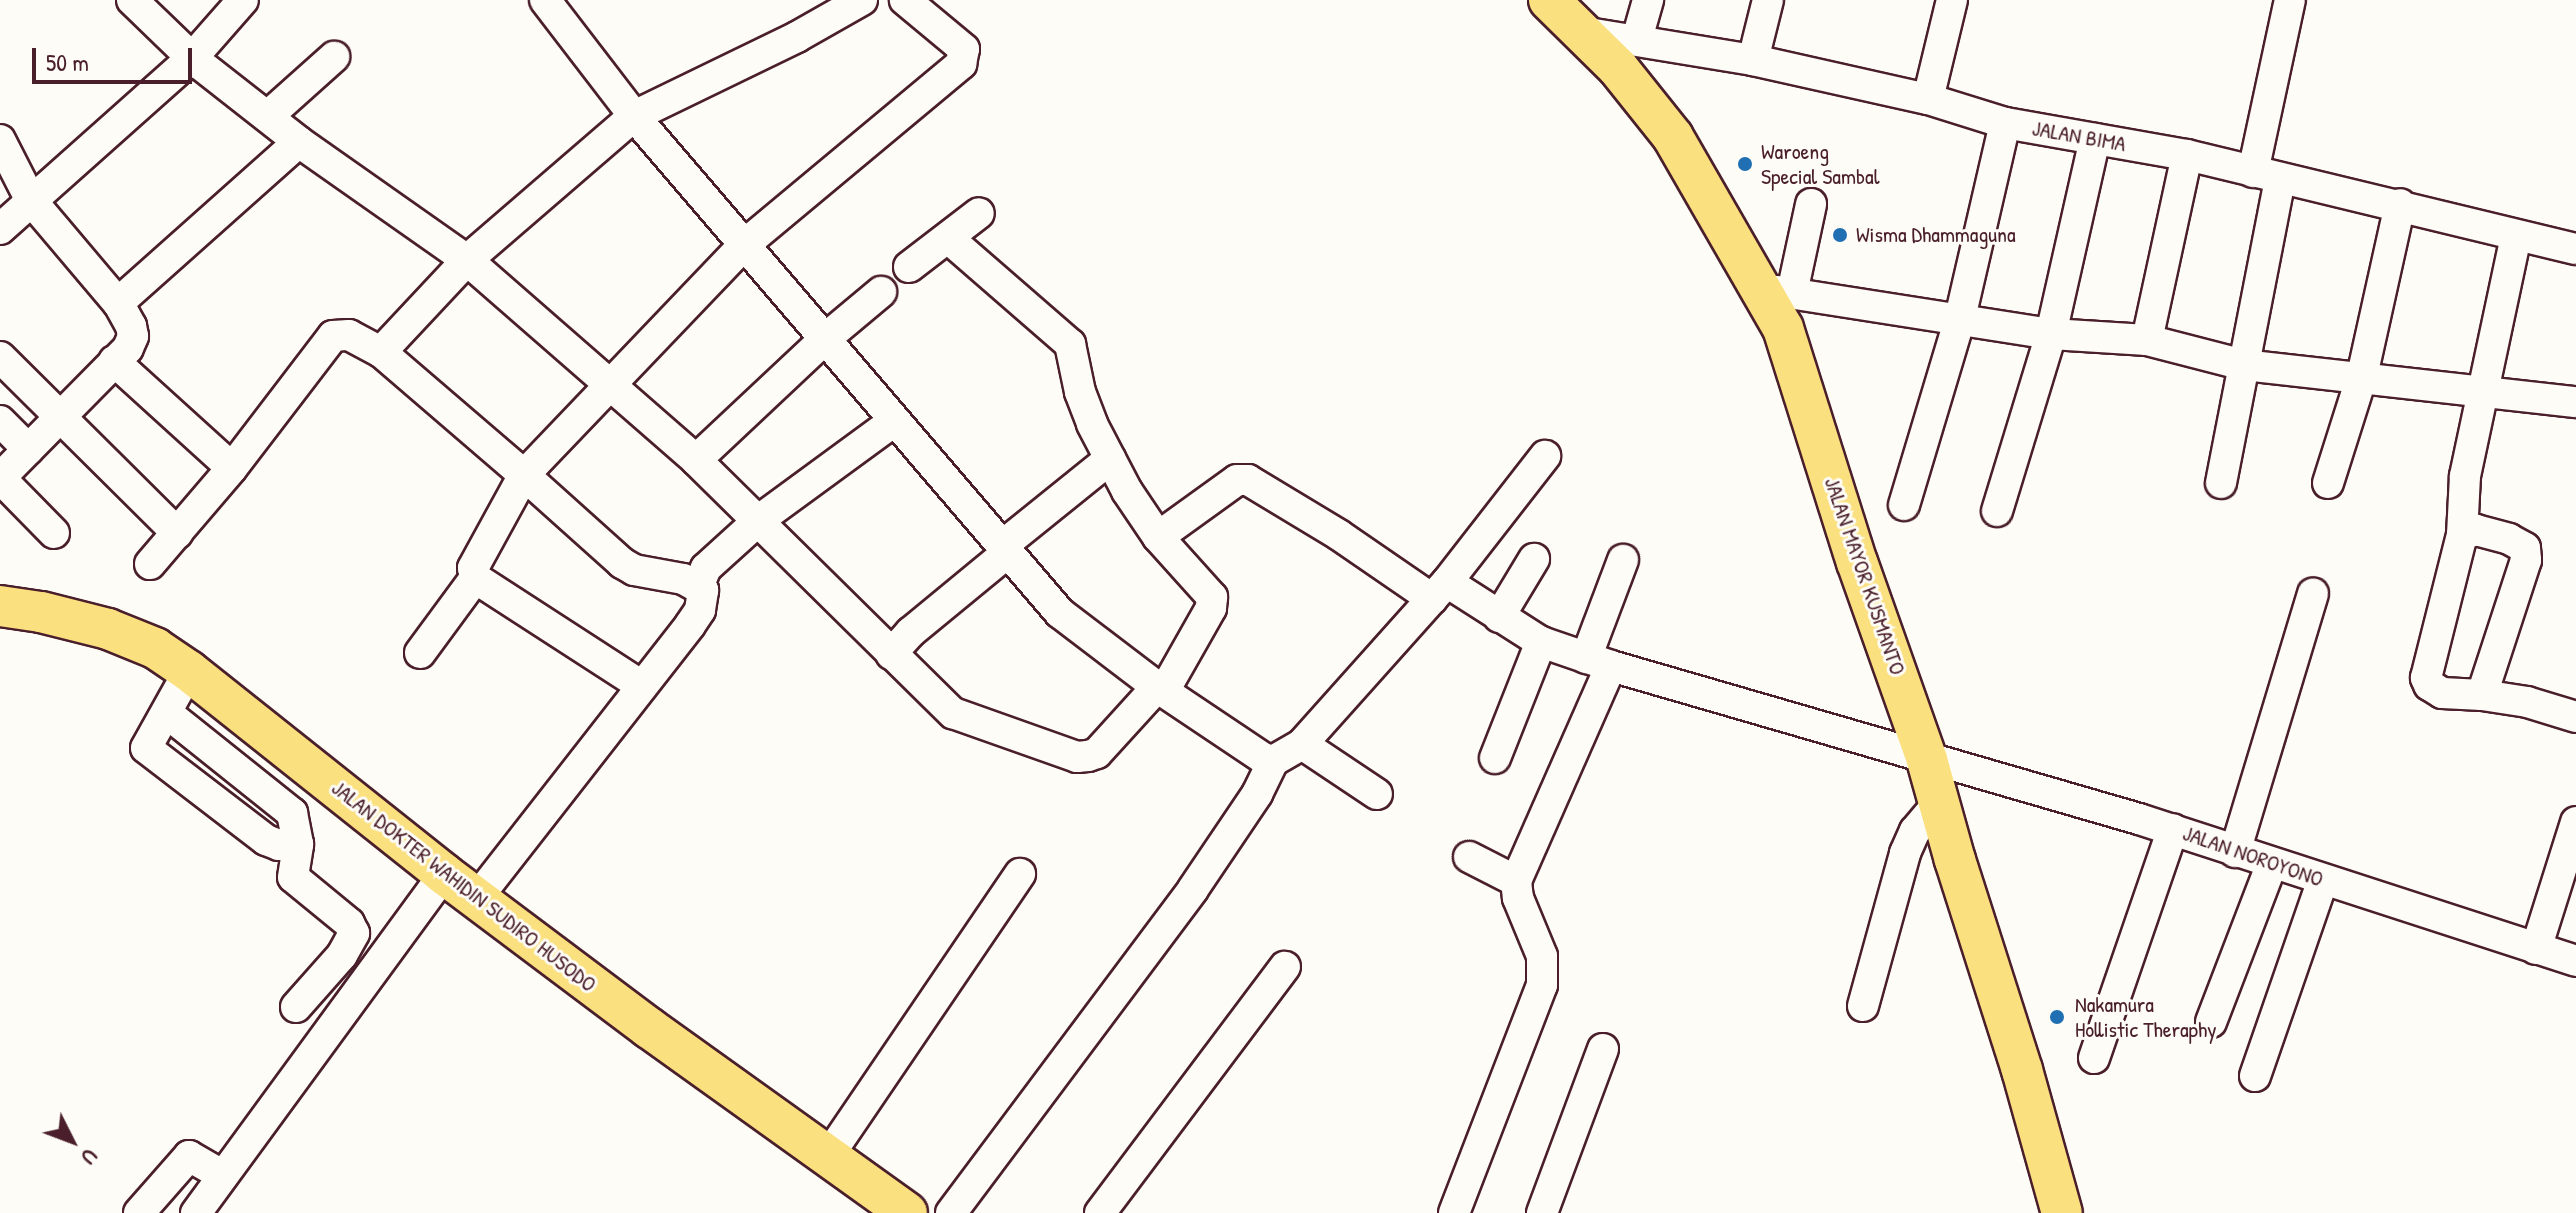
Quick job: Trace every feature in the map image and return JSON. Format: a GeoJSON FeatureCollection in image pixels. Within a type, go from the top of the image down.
{"type":"FeatureCollection","features":[{"type":"Feature","properties":{"kind":"main road","name":"JALAN MAYOR KUSMANTO"},"geometry":{"type":"LineString","coordinates":[[1549,0],[1618,68],[1673,137],[1777,294],[1783,328],[1798,366],[1857,562],[1927,760],[2055,1190]]}},
{"type":"Feature","properties":{"kind":"main road","name":"JALAN DOKTER WAHIDIN SUDIRO HUSODO"},"geometry":{"type":"LineString","coordinates":[[0,606],[41,612],[108,629],[155,648],[189,671],[444,874],[649,1028],[907,1213]]}},
{"type":"Feature","properties":{"kind":"street"},"geometry":{"type":"LineString","coordinates":[[132,0],[192,58],[299,142],[467,260],[696,460],[953,713],[1077,757],[1097,753],[1160,689],[1211,608],[1212,597],[1158,537],[1110,459],[1080,392],[1070,344],[948,238]]}},
{"type":"Feature","properties":{"kind":"street"},"geometry":{"type":"LineString","coordinates":[[0,229],[30,199],[192,58],[243,0]]}},
{"type":"Feature","properties":{"kind":"street"},"geometry":{"type":"LineString","coordinates":[[545,0],[634,116],[826,338],[893,422],[1065,618],[1160,689],[1263,758],[1273,761]]}},
{"type":"Feature","properties":{"kind":"street"},"geometry":{"type":"LineString","coordinates":[[381,352],[467,260],[634,116],[797,37],[862,0]]}},
{"type":"Feature","properties":{"kind":"street"},"geometry":{"type":"LineString","coordinates":[[642,686],[475,578],[473,568],[524,475],[744,245],[961,64],[964,49],[905,0]]}},
{"type":"Feature","properties":{"kind":"street"},"geometry":{"type":"LineString","coordinates":[[1637,39],[1648,0]]}},
{"type":"Feature","properties":{"kind":"street"},"geometry":{"type":"LineString","coordinates":[[1753,60],[1768,0]]}},
{"type":"Feature","properties":{"kind":"street"},"geometry":{"type":"LineString","coordinates":[[1928,99],[1952,0]]}},
{"type":"Feature","properties":{"kind":"street"},"geometry":{"type":"LineString","coordinates":[[2221,483],[2244,365],[2290,0]]}},
{"type":"Feature","properties":{"kind":"street","name":"JALAN BIMA"},"geometry":{"type":"LineString","coordinates":[[1582,32],[1753,60],[1928,99],[2005,123],[2187,155],[2266,176],[2400,204],[2516,237],[2576,249]]}},
{"type":"Feature","properties":{"kind":"street"},"geometry":{"type":"LineString","coordinates":[[268,116],[334,57]]}},
{"type":"Feature","properties":{"kind":"street"},"geometry":{"type":"LineString","coordinates":[[1904,505],[1960,318],[2005,123]]}},
{"type":"Feature","properties":{"kind":"street"},"geometry":{"type":"LineString","coordinates":[[1997,511],[2051,334],[2095,139]]}},
{"type":"Feature","properties":{"kind":"street"},"geometry":{"type":"LineString","coordinates":[[0,140],[30,199],[127,314],[133,336],[62,418],[0,478],[54,533]]}},
{"type":"Feature","properties":{"kind":"street"},"geometry":{"type":"LineString","coordinates":[[118,303],[299,142]]}},
{"type":"Feature","properties":{"kind":"street"},"geometry":{"type":"LineString","coordinates":[[2147,340],[2187,155]]}},
{"type":"Feature","properties":{"kind":"street"},"geometry":{"type":"LineString","coordinates":[[1811,204],[1777,294],[1960,318],[2051,334],[2147,340],[2244,365],[2482,389],[2576,402]]}},
{"type":"Feature","properties":{"kind":"street"},"geometry":{"type":"LineString","coordinates":[[2328,483],[2362,376],[2400,204]]}},
{"type":"Feature","properties":{"kind":"street"},"geometry":{"type":"LineString","coordinates":[[909,267],[979,213]]}},
{"type":"Feature","properties":{"kind":"street"},"geometry":{"type":"LineString","coordinates":[[2516,237],[2465,476],[2462,535],[2426,678],[2429,685],[2442,693],[2527,702],[2576,717]]}},
{"type":"Feature","properties":{"kind":"street"},"geometry":{"type":"LineString","coordinates":[[696,460],[826,338],[881,292]]}},
{"type":"Feature","properties":{"kind":"street"},"geometry":{"type":"LineString","coordinates":[[150,564],[232,468],[333,336],[349,335],[381,352],[622,563],[634,570],[683,579],[703,590]]}},
{"type":"Feature","properties":{"kind":"street"},"geometry":{"type":"LineString","coordinates":[[0,357],[177,533]]}},
{"type":"Feature","properties":{"kind":"street"},"geometry":{"type":"LineString","coordinates":[[114,361],[232,468]]}},
{"type":"Feature","properties":{"kind":"street"},"geometry":{"type":"LineString","coordinates":[[0,421],[28,449]]}},
{"type":"Feature","properties":{"kind":"street"},"geometry":{"type":"LineString","coordinates":[[477,898],[690,625],[700,610],[702,573],[759,520],[893,422]]}},
{"type":"Feature","properties":{"kind":"street"},"geometry":{"type":"LineString","coordinates":[[951,1213],[1193,889],[1257,794],[1273,761],[1302,744],[1440,590],[1545,456]]}},
{"type":"Feature","properties":{"kind":"street"},"geometry":{"type":"LineString","coordinates":[[891,654],[911,632],[1110,459]]}},
{"type":"Feature","properties":{"kind":"street","name":"JALAN NOROYONO"},"geometry":{"type":"LineString","coordinates":[[1158,537],[1237,480],[1248,480],[1339,535],[1440,590],[1499,617],[1541,642],[1927,760],[2173,829],[2235,852],[2576,961]]}},
{"type":"Feature","properties":{"kind":"street"},"geometry":{"type":"LineString","coordinates":[[2462,535],[2476,530],[2509,539],[2525,548],[2526,560],[2482,695]]}},
{"type":"Feature","properties":{"kind":"street"},"geometry":{"type":"LineString","coordinates":[[1499,617],[1534,559]]}},
{"type":"Feature","properties":{"kind":"street"},"geometry":{"type":"LineString","coordinates":[[1454,1213],[1542,985],[1544,970],[1516,881],[1599,662],[1623,560]]}},
{"type":"Feature","properties":{"kind":"street"},"geometry":{"type":"LineString","coordinates":[[420,653],[475,578]]}},
{"type":"Feature","properties":{"kind":"street"},"geometry":{"type":"LineString","coordinates":[[2235,852],[2313,593]]}},
{"type":"Feature","properties":{"kind":"street"},"geometry":{"type":"LineString","coordinates":[[1495,758],[1541,642]]}},
{"type":"Feature","properties":{"kind":"street"},"geometry":{"type":"LineString","coordinates":[[189,671],[168,714],[148,739],[146,748],[152,756],[266,840],[279,845],[298,844]]}},
{"type":"Feature","properties":{"kind":"street"},"geometry":{"type":"LineString","coordinates":[[168,714],[292,813],[298,844],[293,877],[353,928],[350,945],[296,1007]]}},
{"type":"Feature","properties":{"kind":"street"},"geometry":{"type":"LineString","coordinates":[[1302,744],[1377,794]]}},
{"type":"Feature","properties":{"kind":"street"},"geometry":{"type":"LineString","coordinates":[[1863,1006],[1905,853],[1915,831],[1939,802]]}},
{"type":"Feature","properties":{"kind":"street"},"geometry":{"type":"LineString","coordinates":[[2536,949],[2576,822]]}},
{"type":"Feature","properties":{"kind":"street"},"geometry":{"type":"LineString","coordinates":[[2094,1058],[2173,829]]}},
{"type":"Feature","properties":{"kind":"street"},"geometry":{"type":"LineString","coordinates":[[1469,857],[1516,881]]}},
{"type":"Feature","properties":{"kind":"street"},"geometry":{"type":"LineString","coordinates":[[2211,1022],[2272,863]]}},
{"type":"Feature","properties":{"kind":"street"},"geometry":{"type":"LineString","coordinates":[[196,1213],[444,874]]}},
{"type":"Feature","properties":{"kind":"street"},"geometry":{"type":"LineString","coordinates":[[829,1155],[1020,874]]}},
{"type":"Feature","properties":{"kind":"street"},"geometry":{"type":"LineString","coordinates":[[2255,1076],[2323,880]]}},
{"type":"Feature","properties":{"kind":"street"},"geometry":{"type":"LineString","coordinates":[[350,945],[376,964]]}},
{"type":"Feature","properties":{"kind":"street"},"geometry":{"type":"LineString","coordinates":[[1100,1213],[1285,967]]}},
{"type":"Feature","properties":{"kind":"street"},"geometry":{"type":"LineString","coordinates":[[1542,1213],[1603,1049]]}},
{"type":"Feature","properties":{"kind":"street"},"geometry":{"type":"LineString","coordinates":[[139,1213],[189,1156],[223,1176]]}},
{"type":"Feature","properties":{"kind":"place","name":"Waroeng Special Sambal"},"geometry":{"type":"Point","coordinates":[1745,164]}},
{"type":"Feature","properties":{"kind":"place","name":"Wisma Dhammaguna"},"geometry":{"type":"Point","coordinates":[1840,235]}},
{"type":"Feature","properties":{"kind":"place","name":"Nakamura Hollistic Theraphy"},"geometry":{"type":"Point","coordinates":[2057,1017]}}]}
